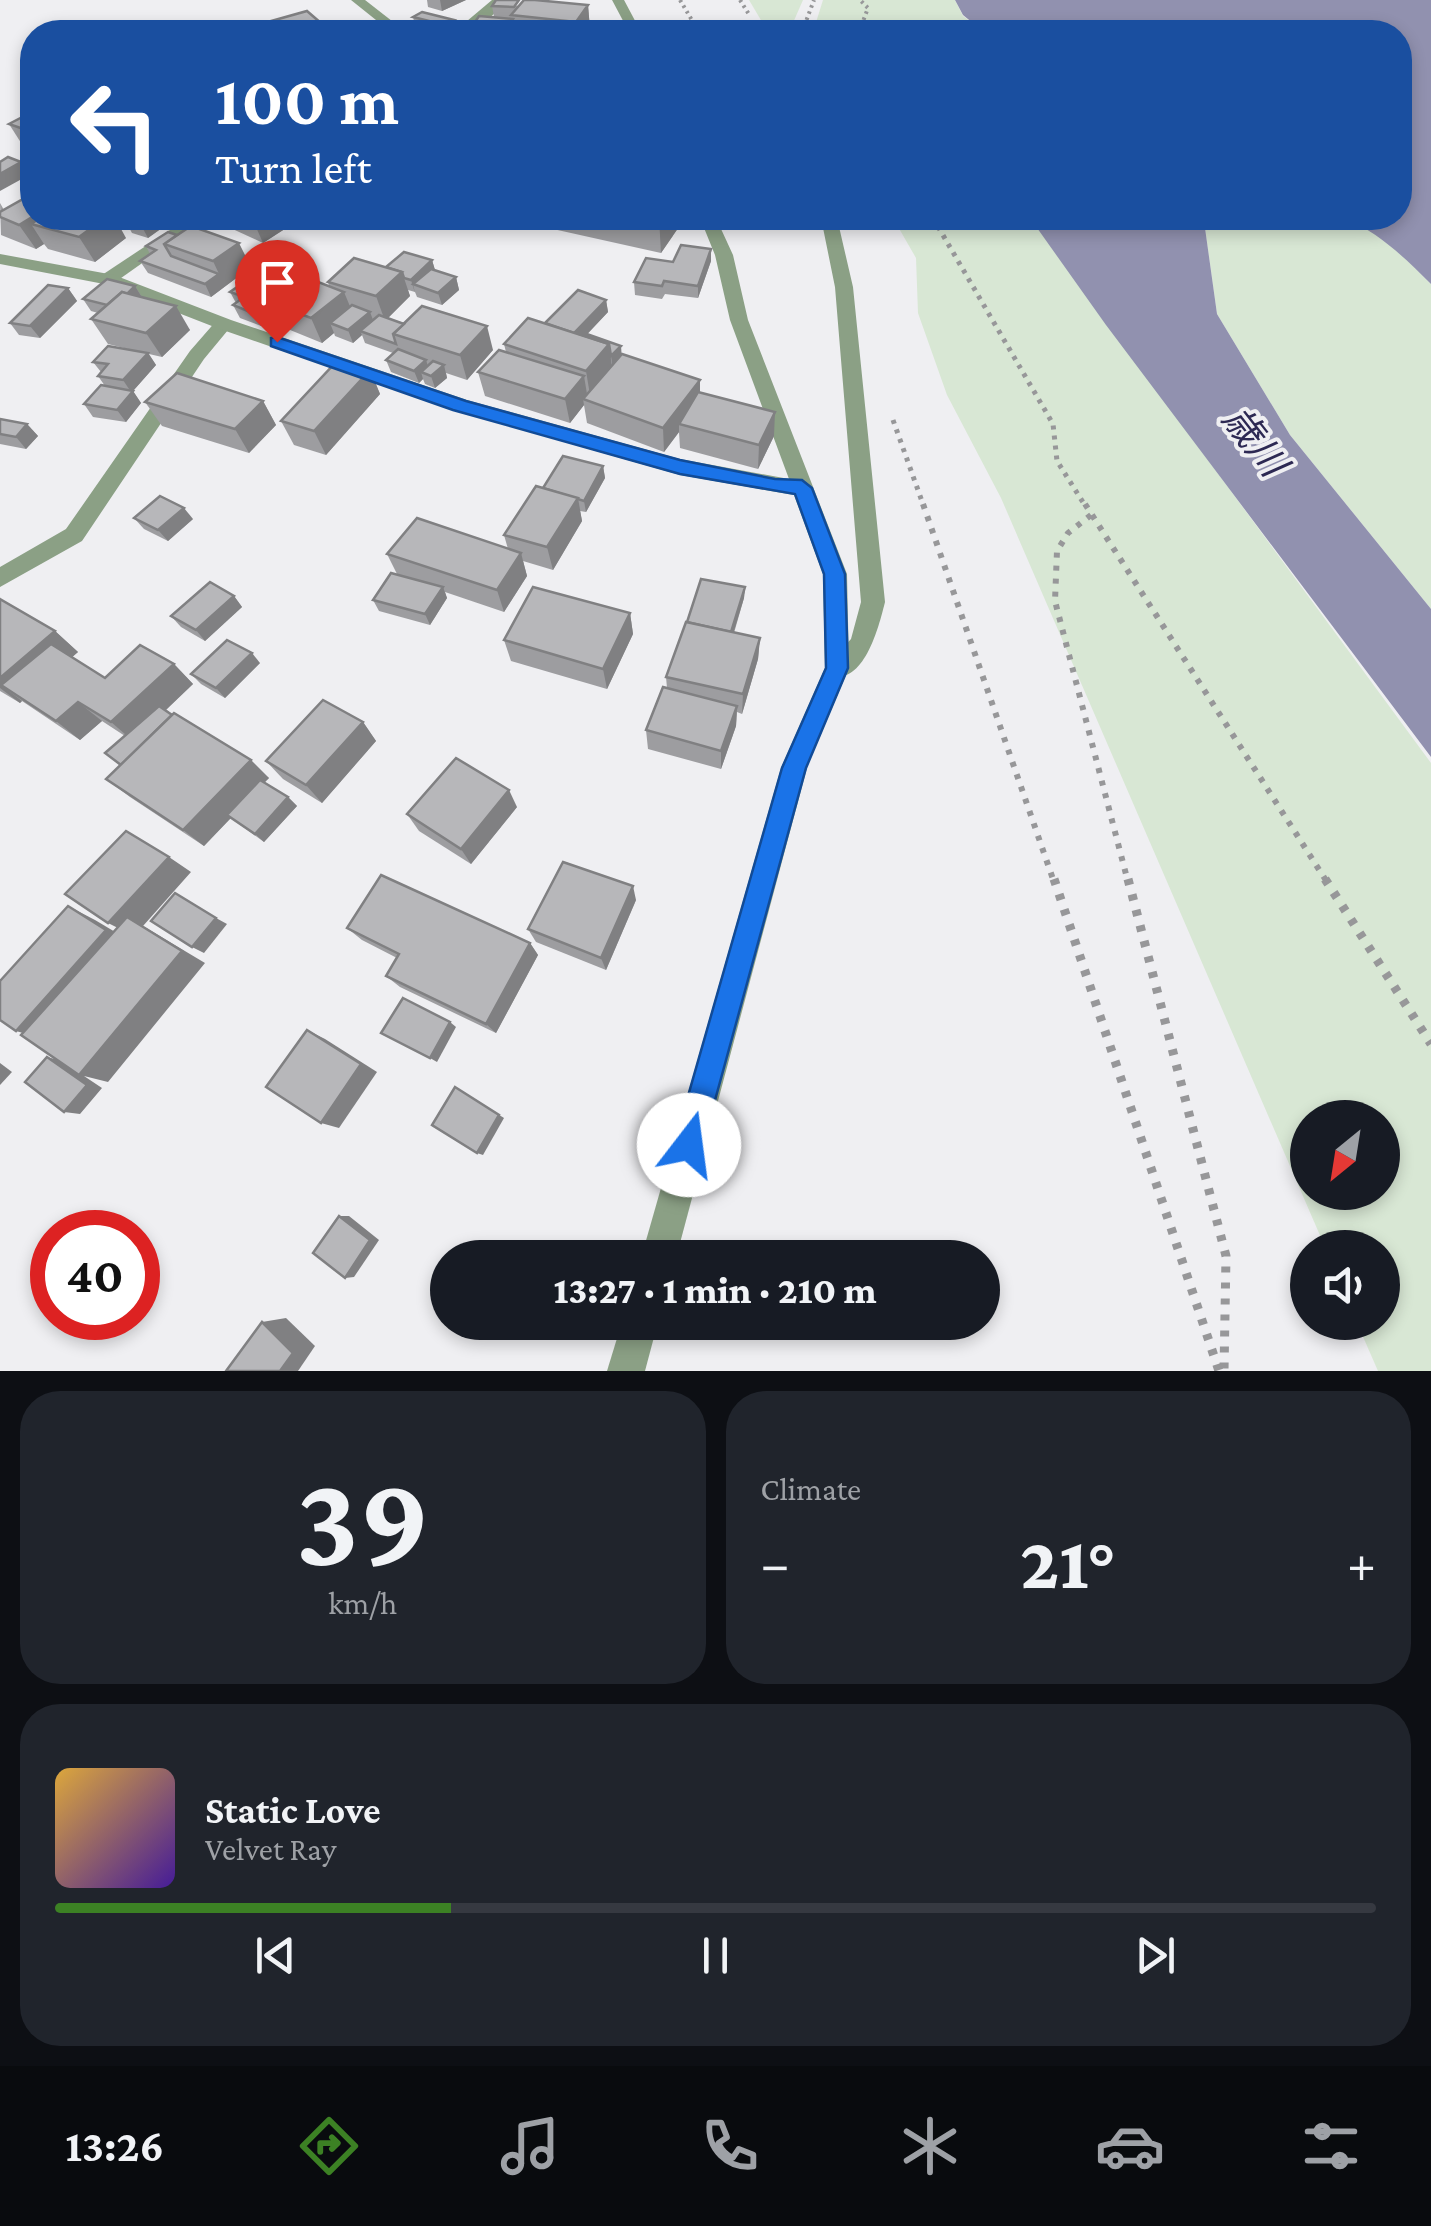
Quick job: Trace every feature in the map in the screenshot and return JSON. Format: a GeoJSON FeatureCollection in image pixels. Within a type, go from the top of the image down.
{"type":"FeatureCollection","features":[{"type":"Feature","properties":{"kind":"street"},"geometry":{"type":"LineString","coordinates":[[357,0],[383,20]]}},
{"type":"Feature","properties":{"kind":"street"},"geometry":{"type":"LineString","coordinates":[[477,20],[494,8],[498,0]]}},
{"type":"Feature","properties":{"kind":"street"},"geometry":{"type":"LineString","coordinates":[[108,279],[180,230]]}},
{"type":"Feature","properties":{"kind":"street"},"geometry":{"type":"LineString","coordinates":[[713,230],[724,256],[739,320],[834,574],[837,668]]}},
{"type":"Feature","properties":{"kind":"street"},"geometry":{"type":"LineString","coordinates":[[663,1240],[794,768],[837,668],[862,644],[873,602],[844,287],[831,230]]}},
{"type":"Feature","properties":{"kind":"street"},"geometry":{"type":"LineString","coordinates":[[0,259],[108,279],[224,324],[478,410],[680,467],[802,488]]}},
{"type":"Feature","properties":{"kind":"street"},"geometry":{"type":"LineString","coordinates":[[0,578],[74,535],[197,356],[224,324]]}},
{"type":"Feature","properties":{"kind":"street"},"geometry":{"type":"LineString","coordinates":[[626,1371],[635,1340]]}},
{"type":"Feature","properties":{"kind":"path"},"geometry":{"type":"LineString","coordinates":[[740,0],[750,16]]}},
{"type":"Feature","properties":{"kind":"path"},"geometry":{"type":"LineString","coordinates":[[941,230],[1053,424],[1057,461],[1431,1044]]}},
{"type":"Feature","properties":{"kind":"path"},"geometry":{"type":"LineString","coordinates":[[886,402],[1222,1371]]}},
{"type":"Feature","properties":{"kind":"path"},"geometry":{"type":"LineString","coordinates":[[1092,515],[1068,530],[1051,559],[1055,601],[1226,1256],[1222,1371]]}},
{"type":"Feature","properties":{"kind":"green space"},"geometry":{"type":"Polygon","coordinates":[[[749,0],[803,0],[794,20],[761,20],[749,0]]]}},
{"type":"Feature","properties":{"kind":"green space"},"geometry":{"type":"Polygon","coordinates":[[[823,0],[955,0],[968,20],[817,20],[823,0]]]}},
{"type":"Feature","properties":{"kind":"green space"},"geometry":{"type":"Polygon","coordinates":[[[900,230],[1039,230],[1431,763],[1431,1371],[1378,1371],[1364,1340],[1400,1340],[1400,1230],[1318,1230],[1309,1210],[1400,1210],[1400,1100],[1290,1100],[1290,1166],[1001,498],[947,395],[918,313],[916,258],[900,230]]]}},
{"type":"Feature","properties":{"kind":"green space"},"geometry":{"type":"Polygon","coordinates":[[[1205,230],[1371,230],[1431,284],[1431,609],[1290,435],[1217,314],[1205,230]]]}},
{"type":"Feature","properties":{"kind":"water"},"geometry":{"type":"Polygon","coordinates":[[[955,0],[1431,0],[1431,284],[1367,230],[1412,230],[1412,20],[969,20],[955,0]]]}},
{"type":"Feature","properties":{"kind":"water","name":"歳川"},"geometry":{"type":"Polygon","coordinates":[[[1039,230],[1205,230],[1217,314],[1290,435],[1431,609],[1431,757],[1039,230]]]}},
{"type":"Feature","properties":{"kind":"building"},"geometry":{"type":"Polygon","coordinates":[[[496,0],[519,0],[514,7],[492,6],[496,0]]]}},
{"type":"Feature","properties":{"kind":"building"},"geometry":{"type":"Polygon","coordinates":[[[524,0],[588,5],[577,20],[511,15],[524,0]]]}},
{"type":"Feature","properties":{"kind":"building"},"geometry":{"type":"Polygon","coordinates":[[[307,11],[317,20],[275,20],[307,11]]]}},
{"type":"Feature","properties":{"kind":"building"},"geometry":{"type":"Polygon","coordinates":[[[422,12],[454,20],[425,20],[413,17],[422,12]]]}},
{"type":"Feature","properties":{"kind":"building"},"geometry":{"type":"Polygon","coordinates":[[[479,16],[513,19],[512,20],[476,20],[479,16]]]}},
{"type":"Feature","properties":{"kind":"building"},"geometry":{"type":"Polygon","coordinates":[[[8,157],[20,163],[0,174],[0,162],[8,157]]]}},
{"type":"Feature","properties":{"kind":"building"},"geometry":{"type":"Polygon","coordinates":[[[20,201],[20,224],[0,217],[0,212],[20,201]]]}},
{"type":"Feature","properties":{"kind":"building"},"geometry":{"type":"Polygon","coordinates":[[[53,230],[89,230],[79,237],[53,230]]]}},
{"type":"Feature","properties":{"kind":"building"},"geometry":{"type":"Polygon","coordinates":[[[185,230],[202,230],[239,243],[213,261],[164,244],[185,230]]]}},
{"type":"Feature","properties":{"kind":"building"},"geometry":{"type":"Polygon","coordinates":[[[168,232],[177,235],[164,244],[171,256],[219,274],[205,284],[140,261],[156,250],[146,246],[168,232]]]}},
{"type":"Feature","properties":{"kind":"building"},"geometry":{"type":"Polygon","coordinates":[[[681,245],[711,249],[698,286],[634,282],[646,258],[673,262],[681,245]]]}},
{"type":"Feature","properties":{"kind":"building"},"geometry":{"type":"Polygon","coordinates":[[[404,252],[432,260],[411,280],[404,278],[402,272],[386,267],[404,252]]]}},
{"type":"Feature","properties":{"kind":"building"},"geometry":{"type":"Polygon","coordinates":[[[354,258],[402,272],[376,296],[328,282],[354,258]]]}},
{"type":"Feature","properties":{"kind":"building"},"geometry":{"type":"Polygon","coordinates":[[[274,259],[286,265],[265,278],[253,272],[274,259]]]}},
{"type":"Feature","properties":{"kind":"building"},"geometry":{"type":"Polygon","coordinates":[[[431,269],[456,277],[438,293],[413,284],[431,269]]]}},
{"type":"Feature","properties":{"kind":"building"},"geometry":{"type":"Polygon","coordinates":[[[290,271],[344,292],[311,318],[256,297],[290,271]]]}},
{"type":"Feature","properties":{"kind":"building"},"geometry":{"type":"Polygon","coordinates":[[[107,279],[135,286],[107,305],[83,299],[107,279]]]}},
{"type":"Feature","properties":{"kind":"building"},"geometry":{"type":"Polygon","coordinates":[[[246,281],[259,286],[253,290],[261,293],[256,297],[262,309],[255,314],[233,305],[244,297],[230,292],[246,281]]]}},
{"type":"Feature","properties":{"kind":"building"},"geometry":{"type":"Polygon","coordinates":[[[48,285],[68,288],[30,326],[10,323],[48,285]]]}},
{"type":"Feature","properties":{"kind":"building"},"geometry":{"type":"Polygon","coordinates":[[[578,290],[606,300],[574,333],[545,323],[578,290]]]}},
{"type":"Feature","properties":{"kind":"building"},"geometry":{"type":"Polygon","coordinates":[[[122,292],[176,306],[146,333],[91,319],[122,292]]]}},
{"type":"Feature","properties":{"kind":"building"},"geometry":{"type":"Polygon","coordinates":[[[352,305],[370,312],[348,330],[330,323],[352,305]]]}},
{"type":"Feature","properties":{"kind":"building"},"geometry":{"type":"Polygon","coordinates":[[[422,306],[487,326],[460,355],[393,334],[422,306]]]}},
{"type":"Feature","properties":{"kind":"building"},"geometry":{"type":"Polygon","coordinates":[[[379,315],[404,324],[393,334],[396,344],[360,331],[379,315]]]}},
{"type":"Feature","properties":{"kind":"building"},"geometry":{"type":"Polygon","coordinates":[[[528,318],[609,344],[586,371],[504,344],[528,318]]]}},
{"type":"Feature","properties":{"kind":"building"},"geometry":{"type":"Polygon","coordinates":[[[581,332],[621,346],[611,356],[609,344],[581,332]]]}},
{"type":"Feature","properties":{"kind":"building"},"geometry":{"type":"Polygon","coordinates":[[[108,346],[148,353],[123,380],[98,376],[108,364],[93,362],[108,346]]]}},
{"type":"Feature","properties":{"kind":"building"},"geometry":{"type":"Polygon","coordinates":[[[398,349],[426,360],[414,371],[386,360],[398,349]]]}},
{"type":"Feature","properties":{"kind":"building"},"geometry":{"type":"Polygon","coordinates":[[[499,350],[584,376],[565,399],[478,372],[499,350]]]}},
{"type":"Feature","properties":{"kind":"building"},"geometry":{"type":"Polygon","coordinates":[[[622,354],[700,380],[663,428],[583,399],[622,354]]]}},
{"type":"Feature","properties":{"kind":"building"},"geometry":{"type":"Polygon","coordinates":[[[337,361],[370,370],[314,431],[281,421],[337,361]]]}},
{"type":"Feature","properties":{"kind":"building"},"geometry":{"type":"Polygon","coordinates":[[[433,361],[444,365],[431,376],[421,372],[433,361]]]}},
{"type":"Feature","properties":{"kind":"building"},"geometry":{"type":"Polygon","coordinates":[[[177,373],[263,401],[235,429],[145,402],[177,373]]]}},
{"type":"Feature","properties":{"kind":"building"},"geometry":{"type":"Polygon","coordinates":[[[101,385],[133,391],[117,410],[84,404],[101,385]]]}},
{"type":"Feature","properties":{"kind":"building"},"geometry":{"type":"Polygon","coordinates":[[[698,392],[775,412],[759,445],[679,424],[698,392]]]}},
{"type":"Feature","properties":{"kind":"building"},"geometry":{"type":"Polygon","coordinates":[[[0,419],[27,424],[16,437],[0,434],[0,419]]]}},
{"type":"Feature","properties":{"kind":"building"},"geometry":{"type":"Polygon","coordinates":[[[563,456],[603,466],[584,501],[543,488],[563,456]]]}},
{"type":"Feature","properties":{"kind":"building"},"geometry":{"type":"Polygon","coordinates":[[[536,486],[578,498],[547,547],[504,535],[536,486]]]}},
{"type":"Feature","properties":{"kind":"building"},"geometry":{"type":"Polygon","coordinates":[[[160,496],[184,508],[158,530],[134,518],[160,496]]]}},
{"type":"Feature","properties":{"kind":"building"},"geometry":{"type":"Polygon","coordinates":[[[417,518],[521,553],[497,590],[387,554],[417,518]]]}},
{"type":"Feature","properties":{"kind":"building"},"geometry":{"type":"Polygon","coordinates":[[[391,573],[443,587],[425,614],[373,600],[391,573]]]}},
{"type":"Feature","properties":{"kind":"building"},"geometry":{"type":"Polygon","coordinates":[[[701,579],[745,587],[731,632],[687,622],[701,579]]]}},
{"type":"Feature","properties":{"kind":"building"},"geometry":{"type":"Polygon","coordinates":[[[210,582],[234,596],[196,630],[171,616],[210,582]]]}},
{"type":"Feature","properties":{"kind":"building"},"geometry":{"type":"Polygon","coordinates":[[[533,587],[630,613],[603,669],[504,640],[533,587]]]}},
{"type":"Feature","properties":{"kind":"building"},"geometry":{"type":"Polygon","coordinates":[[[0,599],[55,631],[0,678],[0,599]]]}},
{"type":"Feature","properties":{"kind":"building"},"geometry":{"type":"Polygon","coordinates":[[[686,622],[760,638],[743,694],[666,677],[686,622]]]}},
{"type":"Feature","properties":{"kind":"building"},"geometry":{"type":"Polygon","coordinates":[[[227,640],[252,653],[216,688],[191,674],[227,640]]]}},
{"type":"Feature","properties":{"kind":"building"},"geometry":{"type":"Polygon","coordinates":[[[51,644],[105,678],[140,645],[174,664],[111,722],[78,702],[56,721],[1,685],[51,644]]]}},
{"type":"Feature","properties":{"kind":"building"},"geometry":{"type":"Polygon","coordinates":[[[663,687],[737,706],[721,751],[646,730],[663,687]]]}},
{"type":"Feature","properties":{"kind":"building"},"geometry":{"type":"Polygon","coordinates":[[[323,700],[363,722],[306,785],[266,761],[323,700]]]}},
{"type":"Feature","properties":{"kind":"building"},"geometry":{"type":"Polygon","coordinates":[[[159,706],[172,715],[121,765],[105,753],[159,706]]]}},
{"type":"Feature","properties":{"kind":"building"},"geometry":{"type":"Polygon","coordinates":[[[174,713],[251,760],[183,830],[106,779],[174,713]]]}},
{"type":"Feature","properties":{"kind":"building"},"geometry":{"type":"Polygon","coordinates":[[[456,758],[509,790],[461,849],[407,814],[456,758]]]}},
{"type":"Feature","properties":{"kind":"building"},"geometry":{"type":"Polygon","coordinates":[[[260,780],[288,797],[255,834],[227,815],[260,780]]]}},
{"type":"Feature","properties":{"kind":"building"},"geometry":{"type":"Polygon","coordinates":[[[126,831],[169,857],[108,923],[65,894],[126,831]]]}},
{"type":"Feature","properties":{"kind":"building"},"geometry":{"type":"Polygon","coordinates":[[[563,862],[633,886],[601,958],[528,929],[563,862]]]}},
{"type":"Feature","properties":{"kind":"building"},"geometry":{"type":"Polygon","coordinates":[[[381,875],[530,943],[486,1024],[386,976],[399,954],[347,928],[381,875]]]}},
{"type":"Feature","properties":{"kind":"building"},"geometry":{"type":"Polygon","coordinates":[[[175,893],[216,918],[192,947],[151,921],[175,893]]]}},
{"type":"Feature","properties":{"kind":"building"},"geometry":{"type":"Polygon","coordinates":[[[68,906],[106,930],[16,1031],[0,1020],[0,981],[68,906]]]}},
{"type":"Feature","properties":{"kind":"building"},"geometry":{"type":"Polygon","coordinates":[[[127,917],[182,951],[79,1075],[21,1035],[127,917]]]}},
{"type":"Feature","properties":{"kind":"building"},"geometry":{"type":"Polygon","coordinates":[[[403,998],[450,1022],[430,1058],[381,1033],[403,998]]]}},
{"type":"Feature","properties":{"kind":"building"},"geometry":{"type":"Polygon","coordinates":[[[307,1030],[361,1064],[321,1123],[266,1087],[307,1030]]]}},
{"type":"Feature","properties":{"kind":"building"},"geometry":{"type":"Polygon","coordinates":[[[47,1057],[87,1085],[64,1112],[25,1082],[47,1057]]]}},
{"type":"Feature","properties":{"kind":"building"},"geometry":{"type":"Polygon","coordinates":[[[455,1087],[499,1115],[477,1153],[432,1125],[455,1087]]]}},
{"type":"Feature","properties":{"kind":"building"},"geometry":{"type":"Polygon","coordinates":[[[339,1216],[370,1240],[345,1278],[313,1253],[339,1216]]]}},
{"type":"Feature","properties":{"kind":"building"},"geometry":{"type":"Polygon","coordinates":[[[262,1322],[293,1353],[280,1371],[226,1371],[262,1322]]]}},
{"type":"Feature","properties":{"kind":"route"},"geometry":{"type":"LineString","coordinates":[[277,342],[460,405],[680,467],[802,488],[834,574],[837,668],[794,768],[689,1145]]}}]}
